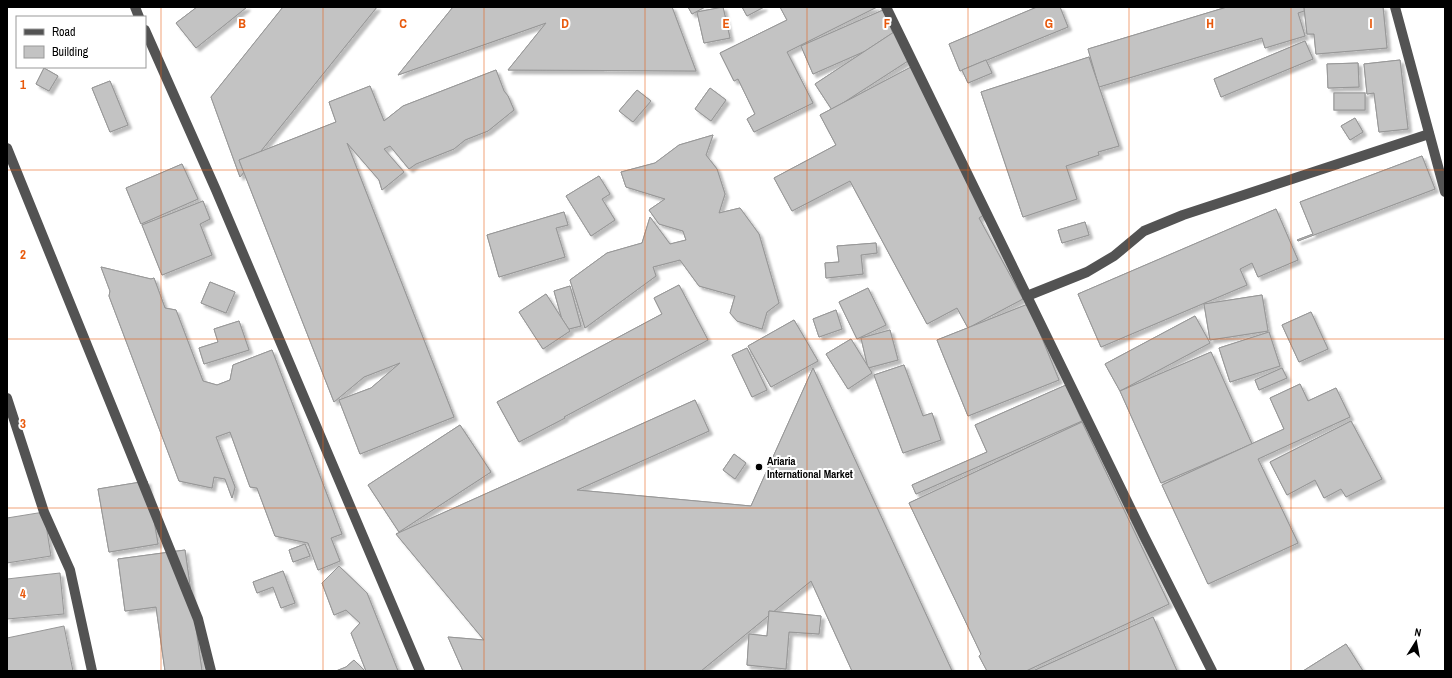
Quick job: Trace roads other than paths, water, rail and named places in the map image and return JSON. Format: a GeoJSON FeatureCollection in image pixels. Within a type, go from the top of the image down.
{"type":"FeatureCollection","features":[{"type":"Feature","properties":{"kind":"street"},"geometry":{"type":"LineString","coordinates":[[135,7],[140,16]]}},
{"type":"Feature","properties":{"kind":"street"},"geometry":{"type":"LineString","coordinates":[[886,7],[1212,671]]}},
{"type":"Feature","properties":{"kind":"street"},"geometry":{"type":"LineString","coordinates":[[1395,7],[1445,192]]}},
{"type":"Feature","properties":{"kind":"street"},"geometry":{"type":"LineString","coordinates":[[146,32],[216,190],[420,671]]}},
{"type":"Feature","properties":{"kind":"street"},"geometry":{"type":"LineString","coordinates":[[1027,296],[1087,272],[1114,256],[1144,231],[1183,215],[1429,134]]}},
{"type":"Feature","properties":{"kind":"street"},"geometry":{"type":"LineString","coordinates":[[7,148],[198,619],[212,671]]}},
{"type":"Feature","properties":{"kind":"street"},"geometry":{"type":"LineString","coordinates":[[7,398],[44,512],[70,570],[92,671]]}},
{"type":"Feature","properties":{"kind":"place","name":"Ariaria International Market"},"geometry":{"type":"Point","coordinates":[759,467]}}]}
